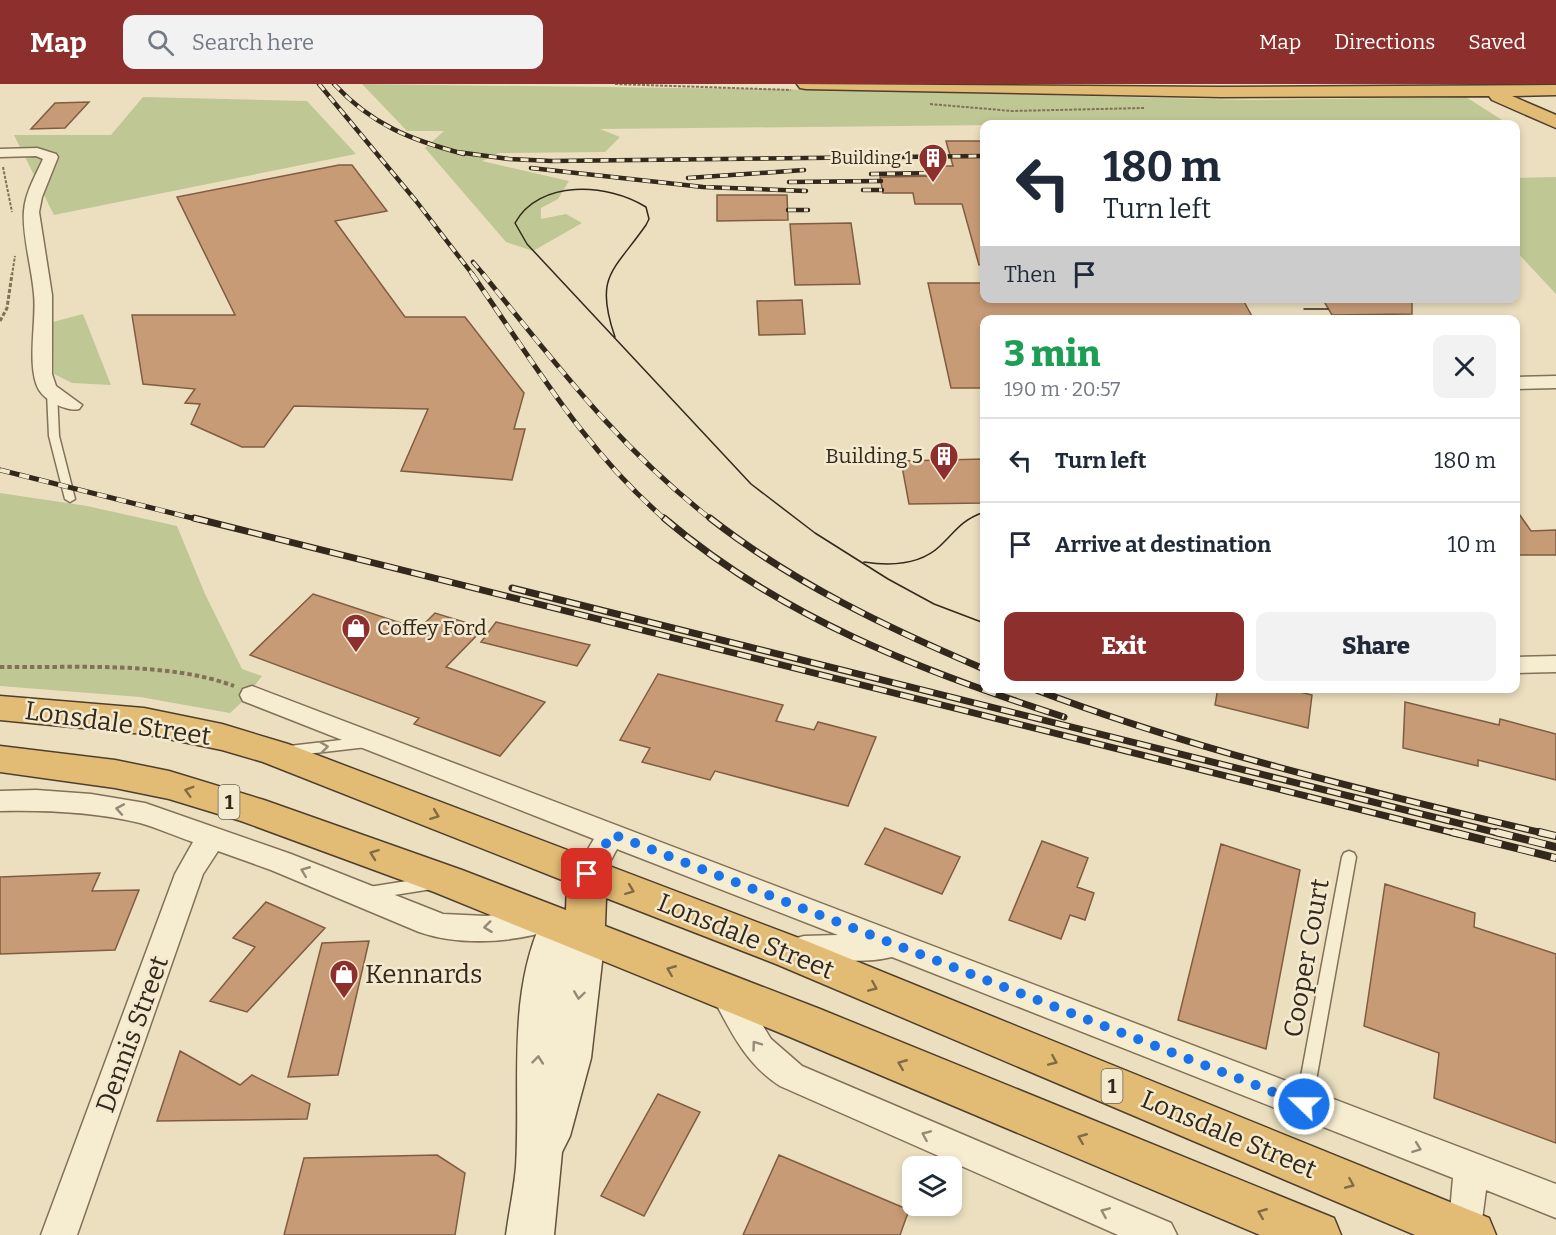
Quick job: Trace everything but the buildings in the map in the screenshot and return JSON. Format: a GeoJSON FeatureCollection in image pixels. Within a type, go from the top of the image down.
{"type":"FeatureCollection","features":[{"type":"Feature","properties":{"kind":"highway"},"geometry":{"type":"LineString","coordinates":[[806,84],[1122,91],[1481,91],[1519,87],[1553,89]]}},
{"type":"Feature","properties":{"kind":"highway"},"geometry":{"type":"LineString","coordinates":[[1519,87],[1556,115]]}},
{"type":"Feature","properties":{"kind":"highway"},"geometry":{"type":"LineString","coordinates":[[1481,91],[1506,98],[1556,122]]}},
{"type":"Feature","properties":{"kind":"highway","name":"Lonsdale Street"},"geometry":{"type":"LineString","coordinates":[[0,708],[144,721],[222,737],[275,753],[790,952],[1467,1234]]}},
{"type":"Feature","properties":{"kind":"highway","name":"1"},"geometry":{"type":"LineString","coordinates":[[0,759],[89,770],[169,785],[251,810],[448,881],[725,991],[1317,1235]]}},
{"type":"Feature","properties":{"kind":"highway"},"geometry":{"type":"LineString","coordinates":[[564,927],[587,874]]}},
{"type":"Feature","properties":{"kind":"main road"},"geometry":{"type":"LineString","coordinates":[[530,1235],[539,1160],[569,1058],[564,927]]}},
{"type":"Feature","properties":{"kind":"street"},"geometry":{"type":"LineString","coordinates":[[0,159],[32,159],[41,163],[46,169],[34,197],[31,212],[32,236],[43,295],[43,374],[45,383],[51,392],[72,405]]}},
{"type":"Feature","properties":{"kind":"street"},"geometry":{"type":"LineString","coordinates":[[1520,383],[1556,382]]}},
{"type":"Feature","properties":{"kind":"street"},"geometry":{"type":"LineString","coordinates":[[1520,665],[1556,664]]}},
{"type":"Feature","properties":{"kind":"street","name":"Lonsdale Street"},"geometry":{"type":"LineString","coordinates":[[244,691],[1556,1201]]}},
{"type":"Feature","properties":{"kind":"street"},"geometry":{"type":"LineString","coordinates":[[0,801],[62,802],[123,808],[213,837],[362,894],[429,923],[449,928],[564,927]]}},
{"type":"Feature","properties":{"kind":"street"},"geometry":{"type":"LineString","coordinates":[[587,874],[612,834]]}},
{"type":"Feature","properties":{"kind":"street","name":"Dennis Street"},"geometry":{"type":"LineString","coordinates":[[59,1235],[189,874],[200,853],[213,837]]}},
{"type":"Feature","properties":{"kind":"street"},"geometry":{"type":"LineString","coordinates":[[790,952],[805,949],[867,950],[894,944]]}},
{"type":"Feature","properties":{"kind":"street"},"geometry":{"type":"LineString","coordinates":[[725,991],[756,1047],[770,1062],[791,1076],[1159,1235]]}},
{"type":"Feature","properties":{"kind":"street"},"geometry":{"type":"LineString","coordinates":[[1467,1234],[1471,1169]]}},
{"type":"Feature","properties":{"kind":"lane"},"geometry":{"type":"LineString","coordinates":[[51,392],[54,436],[70,499]]}},
{"type":"Feature","properties":{"kind":"lane"},"geometry":{"type":"LineString","coordinates":[[275,753],[372,742]]}},
{"type":"Feature","properties":{"kind":"lane","name":"Cooper Court"},"geometry":{"type":"LineString","coordinates":[[1304,1104],[1349,857]]}},
{"type":"Feature","properties":{"kind":"lane"},"geometry":{"type":"LineString","coordinates":[[362,894],[448,881]]}},
{"type":"Feature","properties":{"kind":"path"},"geometry":{"type":"LineString","coordinates":[[0,159],[13,219]]}},
{"type":"Feature","properties":{"kind":"path"},"geometry":{"type":"LineString","coordinates":[[0,321],[7,308],[16,260],[15,250]]}},
{"type":"Feature","properties":{"kind":"path"},"geometry":{"type":"LineString","coordinates":[[0,667],[171,671],[213,678],[244,691]]}},
{"type":"Feature","properties":{"kind":"green space"},"geometry":{"type":"Polygon","coordinates":[[[362,84],[835,90],[1250,100],[1466,97],[1502,120],[980,120],[980,125],[600,129],[620,137],[605,152],[499,153],[482,161],[569,181],[558,199],[541,208],[541,219],[566,214],[582,223],[533,251],[506,242],[425,148],[444,131],[407,131],[362,84]]]}},
{"type":"Feature","properties":{"kind":"green space"},"geometry":{"type":"Polygon","coordinates":[[[143,97],[307,101],[356,154],[54,215],[14,135],[111,135],[143,97]]]}},
{"type":"Feature","properties":{"kind":"green space"},"geometry":{"type":"Polygon","coordinates":[[[1556,177],[1556,294],[1520,255],[1520,178],[1556,177]]]}},
{"type":"Feature","properties":{"kind":"green space"},"geometry":{"type":"Polygon","coordinates":[[[83,314],[111,385],[72,383],[54,374],[53,322],[83,314]]]}},
{"type":"Feature","properties":{"kind":"green space"},"geometry":{"type":"Polygon","coordinates":[[[0,493],[87,506],[177,526],[205,594],[242,669],[262,676],[242,702],[230,713],[140,697],[0,686],[0,493]]]}},
{"type":"Feature","properties":{"kind":"tram line"},"geometry":{"type":"LineString","coordinates":[[615,337],[606,300],[607,287],[616,265],[649,219],[646,207],[613,193],[594,190],[557,192],[540,199],[526,209],[515,223],[527,244],[751,484],[815,533],[888,579],[934,604],[980,621]]}},
{"type":"Feature","properties":{"kind":"tram line"},"geometry":{"type":"LineString","coordinates":[[1304,309],[1328,309]]}},
{"type":"Feature","properties":{"kind":"tram line"},"geometry":{"type":"LineString","coordinates":[[864,562],[894,564],[923,557],[940,546],[964,522],[980,514]]}},
{"type":"Feature","properties":{"kind":"railway"},"geometry":{"type":"LineString","coordinates":[[319,84],[416,201],[473,275]]}},
{"type":"Feature","properties":{"kind":"railway"},"geometry":{"type":"LineString","coordinates":[[334,84],[363,110],[393,129],[410,137],[457,152]]}},
{"type":"Feature","properties":{"kind":"railway"},"geometry":{"type":"LineString","coordinates":[[457,152],[509,159],[552,161],[980,156]]}},
{"type":"Feature","properties":{"kind":"railway"},"geometry":{"type":"LineString","coordinates":[[457,152],[464,154]]}},
{"type":"Feature","properties":{"kind":"railway"},"geometry":{"type":"LineString","coordinates":[[531,168],[703,187],[806,191]]}},
{"type":"Feature","properties":{"kind":"railway"},"geometry":{"type":"LineString","coordinates":[[688,178],[804,170]]}},
{"type":"Feature","properties":{"kind":"railway"},"geometry":{"type":"LineString","coordinates":[[871,174],[937,173]]}},
{"type":"Feature","properties":{"kind":"railway"},"geometry":{"type":"LineString","coordinates":[[789,182],[881,181]]}},
{"type":"Feature","properties":{"kind":"railway"},"geometry":{"type":"LineString","coordinates":[[863,190],[882,190]]}},
{"type":"Feature","properties":{"kind":"railway"},"geometry":{"type":"LineString","coordinates":[[788,210],[808,210]]}},
{"type":"Feature","properties":{"kind":"railway"},"geometry":{"type":"LineString","coordinates":[[473,262],[484,275]]}},
{"type":"Feature","properties":{"kind":"railway"},"geometry":{"type":"LineString","coordinates":[[472,274],[585,435],[610,465],[666,520]]}},
{"type":"Feature","properties":{"kind":"railway"},"geometry":{"type":"LineString","coordinates":[[483,274],[590,404],[647,464],[712,520]]}},
{"type":"Feature","properties":{"kind":"railway"},"geometry":{"type":"LineString","coordinates":[[0,470],[200,520]]}},
{"type":"Feature","properties":{"kind":"railway"},"geometry":{"type":"LineString","coordinates":[[194,518],[1458,834]]}},
{"type":"Feature","properties":{"kind":"railway"},"geometry":{"type":"LineString","coordinates":[[664,518],[709,553],[755,584],[804,612],[905,660],[980,688]]}},
{"type":"Feature","properties":{"kind":"railway"},"geometry":{"type":"LineString","coordinates":[[710,518],[808,584],[912,637],[980,667]]}},
{"type":"Feature","properties":{"kind":"railway"},"geometry":{"type":"LineString","coordinates":[[512,588],[1502,834]]}},
{"type":"Feature","properties":{"kind":"railway"},"geometry":{"type":"LineString","coordinates":[[994,693],[1064,717]]}},
{"type":"Feature","properties":{"kind":"railway"},"geometry":{"type":"LineString","coordinates":[[1045,693],[1157,732],[1221,751],[1546,834]]}},
{"type":"Feature","properties":{"kind":"railway"},"geometry":{"type":"LineString","coordinates":[[1452,832],[1556,858]]}},
{"type":"Feature","properties":{"kind":"railway"},"geometry":{"type":"LineString","coordinates":[[1496,832],[1556,847]]}},
{"type":"Feature","properties":{"kind":"railway"},"geometry":{"type":"LineString","coordinates":[[1539,832],[1556,836]]}},
{"type":"Feature","properties":{"kind":"place","name":"Building 1"},"geometry":{"type":"Point","coordinates":[933,184]}},
{"type":"Feature","properties":{"kind":"place","name":"Building 5"},"geometry":{"type":"Point","coordinates":[944,482]}},
{"type":"Feature","properties":{"kind":"place","name":"Coffey Ford"},"geometry":{"type":"Point","coordinates":[356,654]}},
{"type":"Feature","properties":{"kind":"place","name":"Kennards"},"geometry":{"type":"Point","coordinates":[344,1000]}},
{"type":"Feature","properties":{"kind":"route"},"geometry":{"type":"LineString","coordinates":[[587,874],[612,834],[1304,1104]]}}]}
